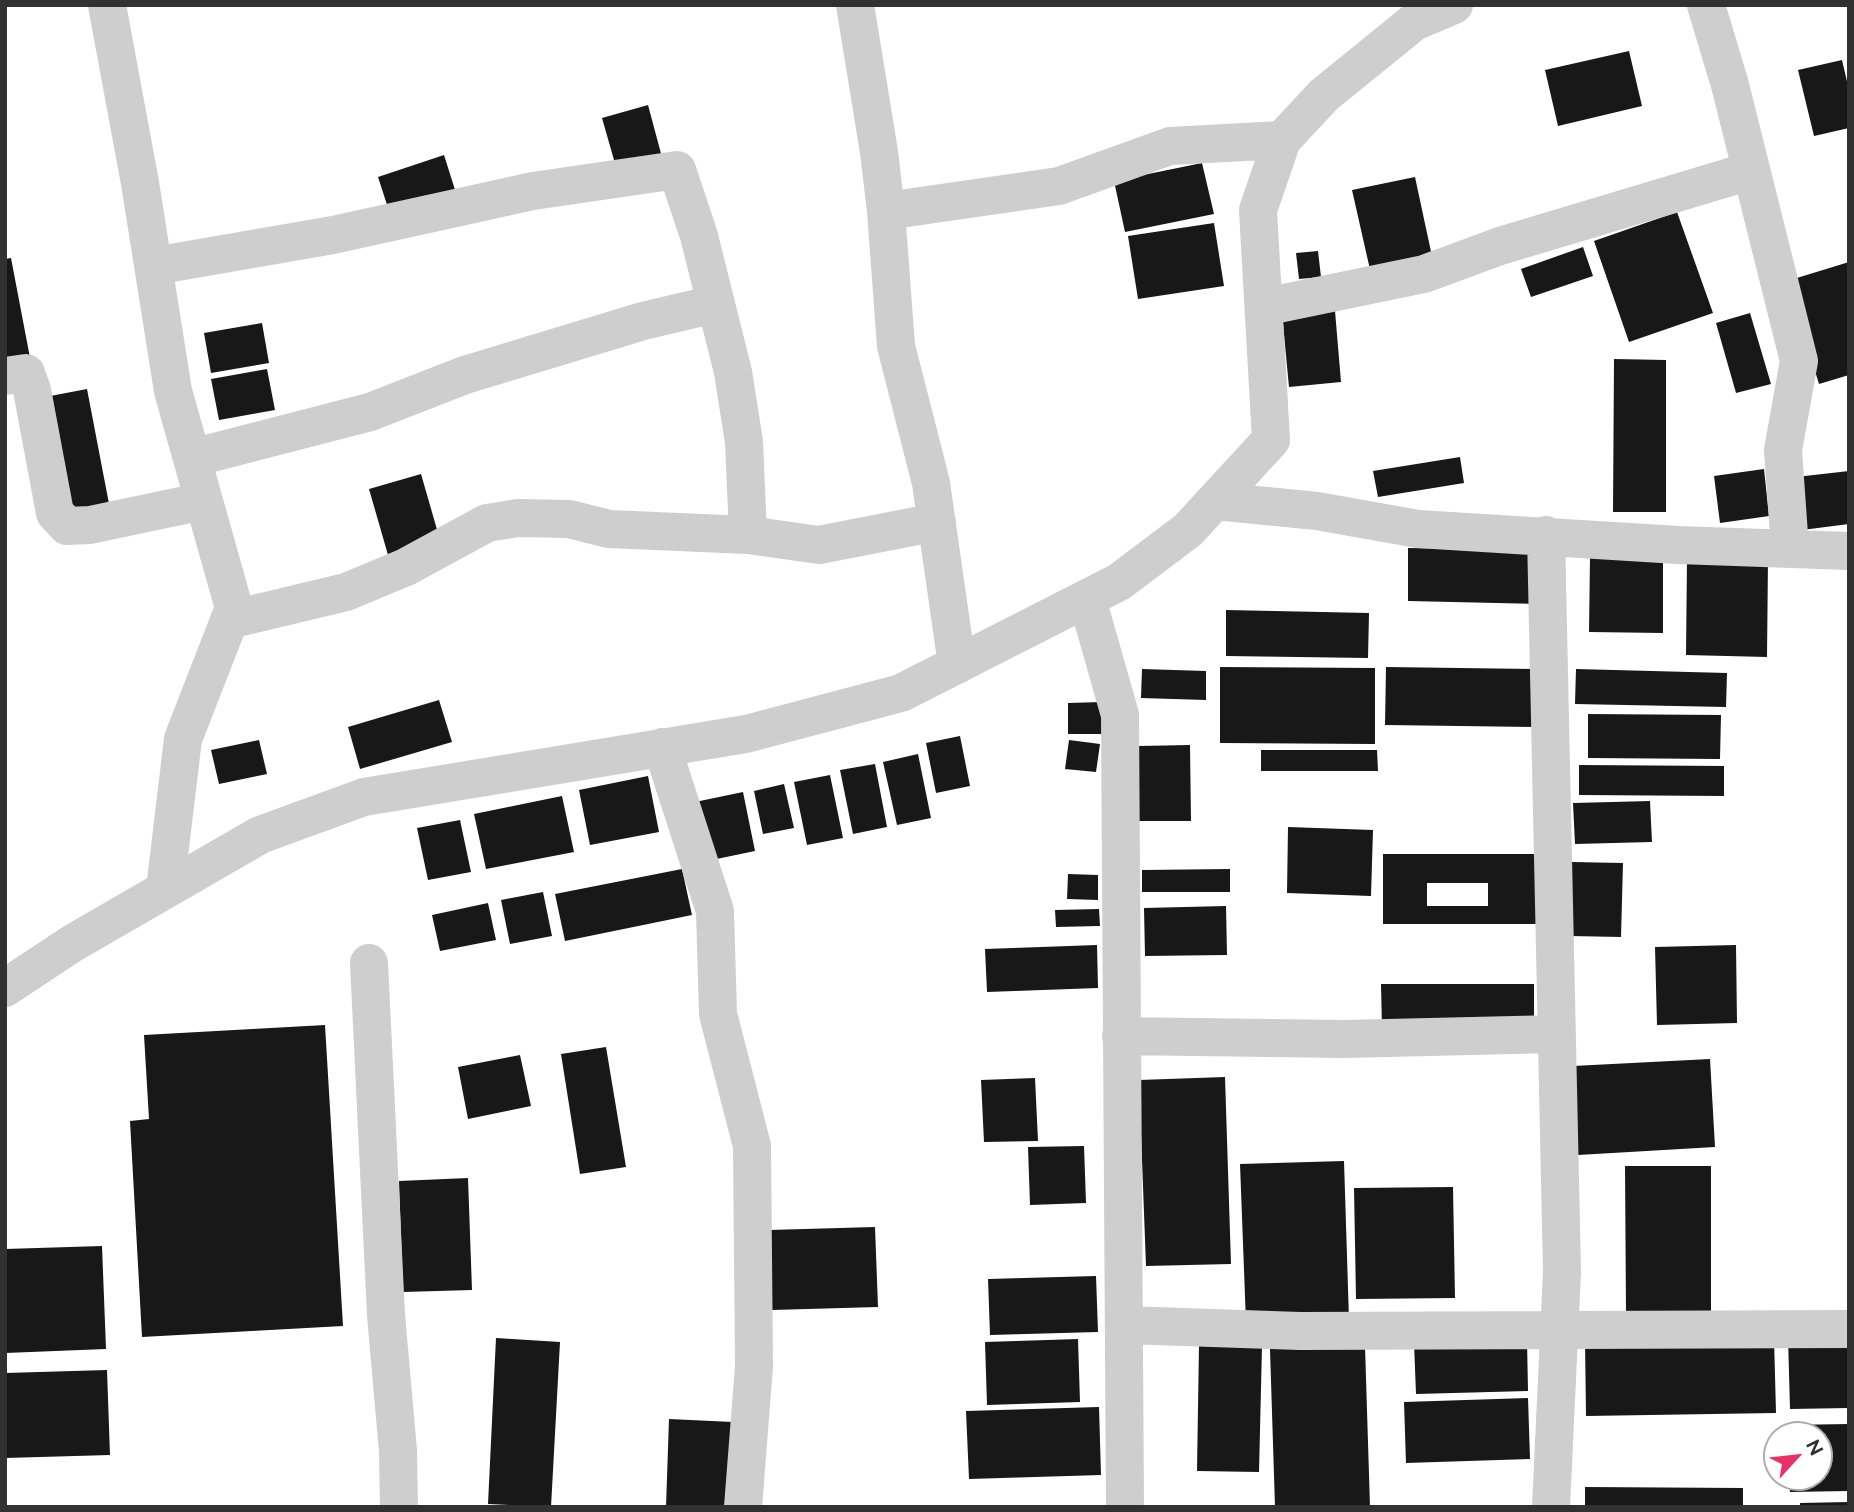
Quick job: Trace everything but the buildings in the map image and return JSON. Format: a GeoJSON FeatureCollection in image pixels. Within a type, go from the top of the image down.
{"type":"FeatureCollection","features":[{"type":"Feature","properties":{"kind":"street"},"geometry":{"type":"LineString","coordinates":[[107,5],[173,391],[234,607],[183,739],[165,889]]}},
{"type":"Feature","properties":{"kind":"street"},"geometry":{"type":"LineString","coordinates":[[855,5],[880,152],[896,346],[931,483],[957,665]]}},
{"type":"Feature","properties":{"kind":"street"},"geometry":{"type":"LineString","coordinates":[[5,988],[165,889],[260,835],[365,797],[746,733],[901,693],[1119,582],[1179,537],[1271,440],[1258,209],[1282,140],[1324,95],[1414,22],[1454,5]]}},
{"type":"Feature","properties":{"kind":"street"},"geometry":{"type":"LineString","coordinates":[[1706,5],[1730,85],[1799,361],[1783,450],[1790,549]]}},
{"type":"Feature","properties":{"kind":"street"},"geometry":{"type":"LineString","coordinates":[[886,211],[1059,186],[1170,146],[1282,140]]}},
{"type":"Feature","properties":{"kind":"street"},"geometry":{"type":"LineString","coordinates":[[153,266],[333,235],[533,191],[677,170],[699,236],[733,372],[744,442],[748,535]]}},
{"type":"Feature","properties":{"kind":"street"},"geometry":{"type":"LineString","coordinates":[[1264,307],[1424,274],[1500,247],[1750,171]]}},
{"type":"Feature","properties":{"kind":"street"},"geometry":{"type":"LineString","coordinates":[[192,458],[370,412],[478,371],[631,325],[715,304]]}},
{"type":"Feature","properties":{"kind":"street"},"geometry":{"type":"LineString","coordinates":[[5,376],[26,373],[32,390],[55,513],[67,526],[90,525],[204,501]]}},
{"type":"Feature","properties":{"kind":"street"},"geometry":{"type":"LineString","coordinates":[[1215,501],[1317,511],[1418,529],[1848,552]]}},
{"type":"Feature","properties":{"kind":"street"},"geometry":{"type":"LineString","coordinates":[[229,620],[346,592],[406,566],[487,523],[518,518],[569,519],[609,529],[748,535],[819,545],[937,522]]}},
{"type":"Feature","properties":{"kind":"street"},"geometry":{"type":"LineString","coordinates":[[1546,535],[1562,1272],[1551,1507]]}},
{"type":"Feature","properties":{"kind":"street"},"geometry":{"type":"LineString","coordinates":[[1087,599],[1120,715],[1125,1507]]}},
{"type":"Feature","properties":{"kind":"street"},"geometry":{"type":"LineString","coordinates":[[662,747],[715,911],[718,1014],[752,1146],[754,1366],[743,1507]]}},
{"type":"Feature","properties":{"kind":"street"},"geometry":{"type":"LineString","coordinates":[[369,963],[386,1315],[398,1451],[399,1507]]}},
{"type":"Feature","properties":{"kind":"street"},"geometry":{"type":"LineString","coordinates":[[1121,1036],[1344,1039],[1557,1034]]}},
{"type":"Feature","properties":{"kind":"street"},"geometry":{"type":"LineString","coordinates":[[1125,1325],[1300,1331],[1849,1329]]}}]}
